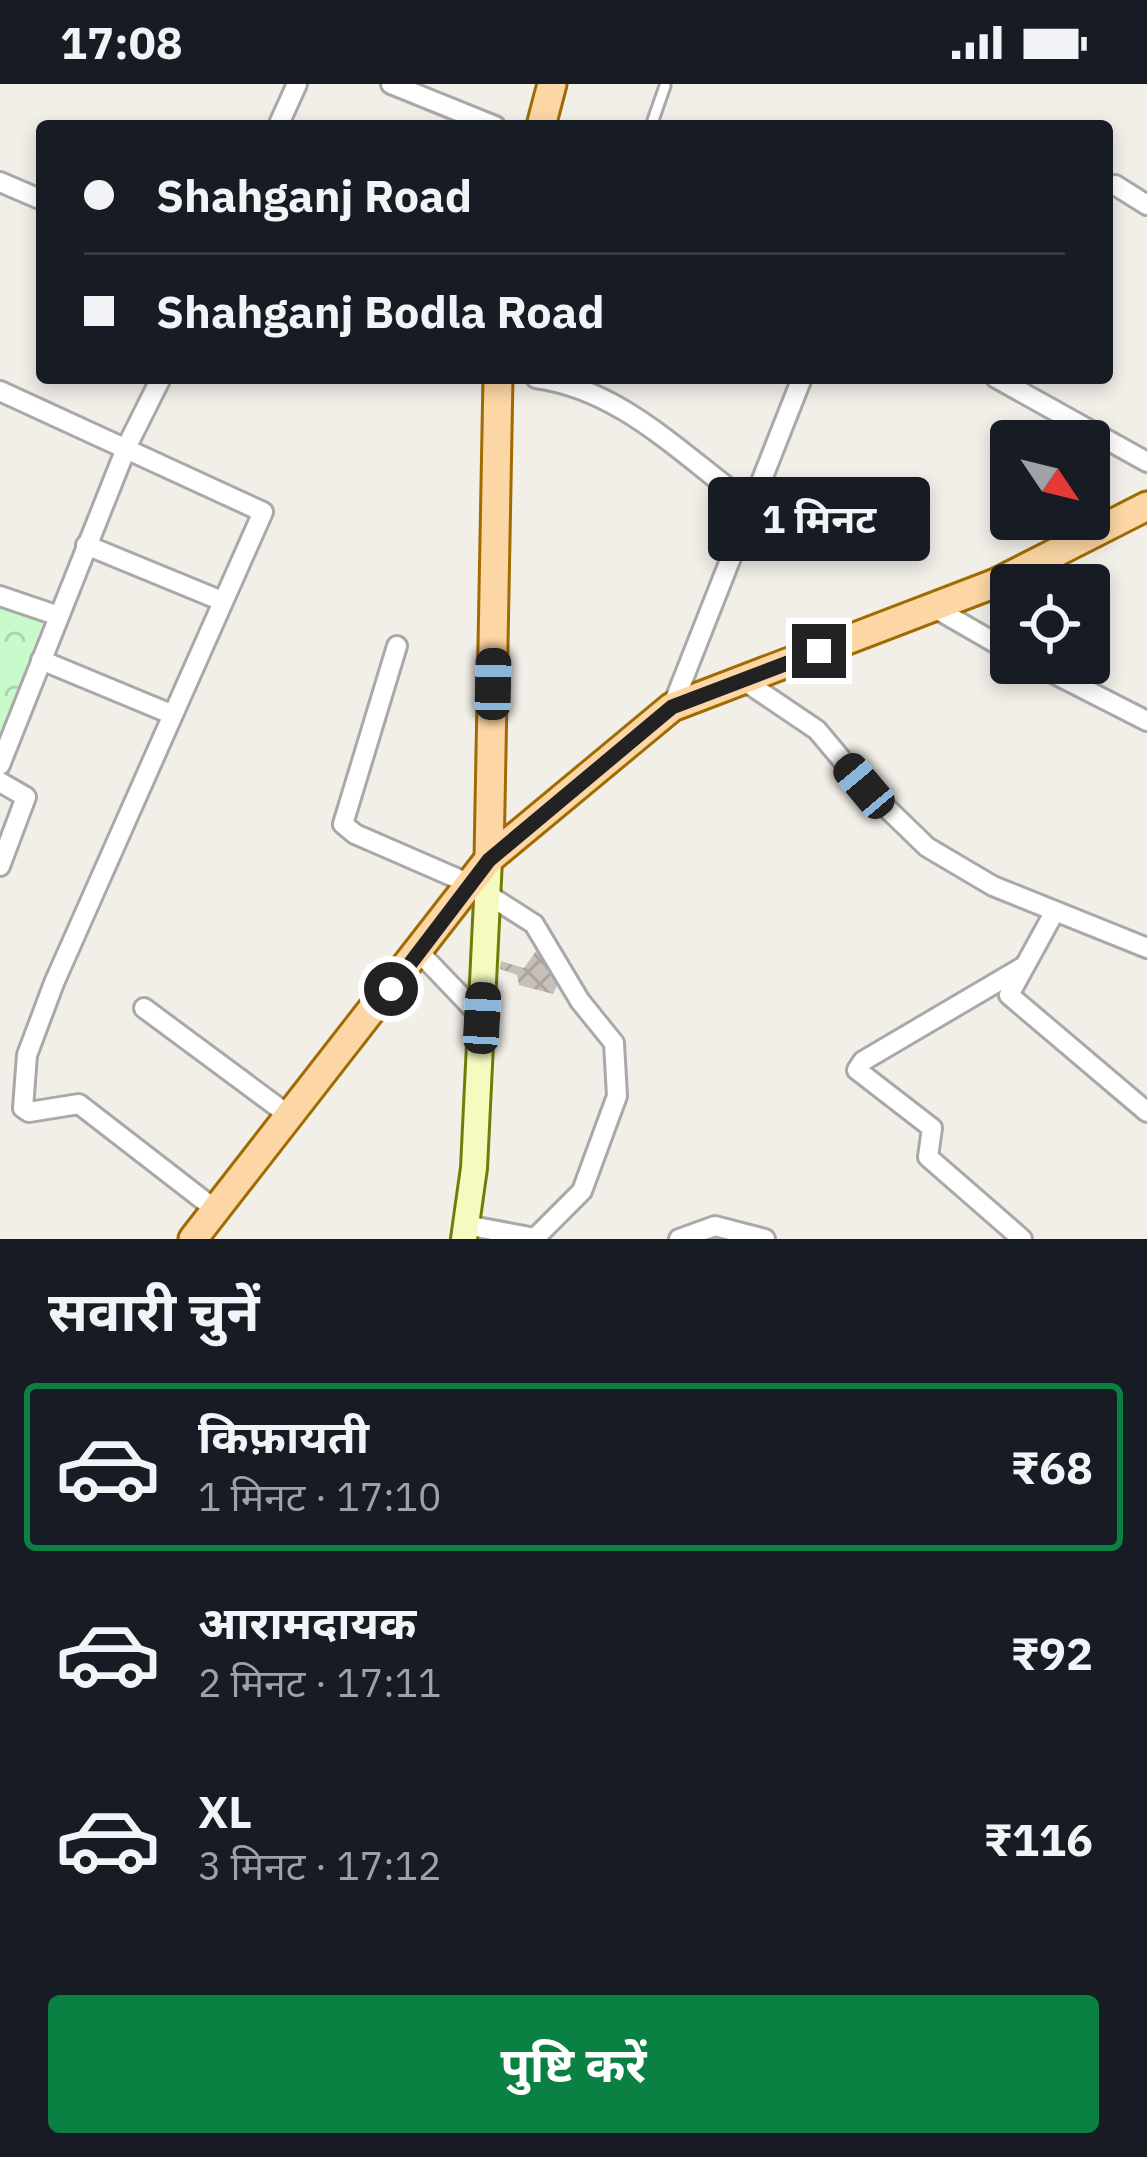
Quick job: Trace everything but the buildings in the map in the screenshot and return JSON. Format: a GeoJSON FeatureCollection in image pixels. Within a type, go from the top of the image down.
{"type":"FeatureCollection","features":[{"type":"Feature","properties":{"kind":"main road"},"geometry":{"type":"LineString","coordinates":[[543,120],[552,84]]}},
{"type":"Feature","properties":{"kind":"main road"},"geometry":{"type":"LineString","coordinates":[[465,1232],[482,1018],[479,889],[489,860],[498,384]]}},
{"type":"Feature","properties":{"kind":"main road"},"geometry":{"type":"LineString","coordinates":[[489,860],[672,707],[996,583],[1147,506]]}},
{"type":"Feature","properties":{"kind":"main road"},"geometry":{"type":"LineString","coordinates":[[193,1239],[419,952],[479,889]]}},
{"type":"Feature","properties":{"kind":"street"},"geometry":{"type":"LineString","coordinates":[[281,120],[297,84]]}},
{"type":"Feature","properties":{"kind":"street"},"geometry":{"type":"LineString","coordinates":[[391,84],[480,120]]}},
{"type":"Feature","properties":{"kind":"street"},"geometry":{"type":"LineString","coordinates":[[0,182],[36,197]]}},
{"type":"Feature","properties":{"kind":"street"},"geometry":{"type":"LineString","coordinates":[[1115,185],[1147,206]]}},
{"type":"Feature","properties":{"kind":"street"},"geometry":{"type":"LineString","coordinates":[[0,765],[127,446],[158,384]]}},
{"type":"Feature","properties":{"kind":"street"},"geometry":{"type":"LineString","coordinates":[[573,384],[609,400],[754,506]]}},
{"type":"Feature","properties":{"kind":"street"},"geometry":{"type":"LineString","coordinates":[[672,707],[800,384]]}},
{"type":"Feature","properties":{"kind":"street"},"geometry":{"type":"LineString","coordinates":[[1007,384],[1147,462]]}},
{"type":"Feature","properties":{"kind":"street"},"geometry":{"type":"LineString","coordinates":[[0,391],[263,512],[26,1055],[22,1108],[28,1112],[79,1104],[216,1210]]}},
{"type":"Feature","properties":{"kind":"street"},"geometry":{"type":"LineString","coordinates":[[86,545],[222,601]]}},
{"type":"Feature","properties":{"kind":"street"},"geometry":{"type":"LineString","coordinates":[[0,596],[59,616]]}},
{"type":"Feature","properties":{"kind":"street"},"geometry":{"type":"LineString","coordinates":[[933,607],[990,640]]}},
{"type":"Feature","properties":{"kind":"street"},"geometry":{"type":"LineString","coordinates":[[397,646],[343,824],[355,834],[479,889],[534,924],[580,1001],[614,1043],[617,1096],[582,1190],[535,1239],[465,1232]]}},
{"type":"Feature","properties":{"kind":"street"},"geometry":{"type":"LineString","coordinates":[[41,660],[172,714]]}},
{"type":"Feature","properties":{"kind":"street"},"geometry":{"type":"LineString","coordinates":[[743,680],[817,730],[864,786],[927,847],[993,886],[1147,949]]}},
{"type":"Feature","properties":{"kind":"street"},"geometry":{"type":"LineString","coordinates":[[1074,684],[1147,722]]}},
{"type":"Feature","properties":{"kind":"street"},"geometry":{"type":"LineString","coordinates":[[0,782],[26,794],[0,866]]}},
{"type":"Feature","properties":{"kind":"street"},"geometry":{"type":"LineString","coordinates":[[1055,911],[1010,998],[1147,1112]]}},
{"type":"Feature","properties":{"kind":"street"},"geometry":{"type":"LineString","coordinates":[[419,952],[482,1018]]}},
{"type":"Feature","properties":{"kind":"street"},"geometry":{"type":"LineString","coordinates":[[1022,968],[857,1070],[932,1128],[928,1156],[1022,1239]]}},
{"type":"Feature","properties":{"kind":"street"},"geometry":{"type":"LineString","coordinates":[[144,1008],[291,1117]]}},
{"type":"Feature","properties":{"kind":"street"},"geometry":{"type":"LineString","coordinates":[[679,1239],[715,1226],[764,1239]]}},
{"type":"Feature","properties":{"kind":"lane"},"geometry":{"type":"LineString","coordinates":[[653,120],[665,86]]}},
{"type":"Feature","properties":{"kind":"green space"},"geometry":{"type":"Polygon","coordinates":[[[0,584],[50,602],[0,742],[0,584]]]}},
{"type":"Feature","properties":{"kind":"route"},"geometry":{"type":"LineString","coordinates":[[391,989],[489,860],[672,707],[819,651]]}}]}
